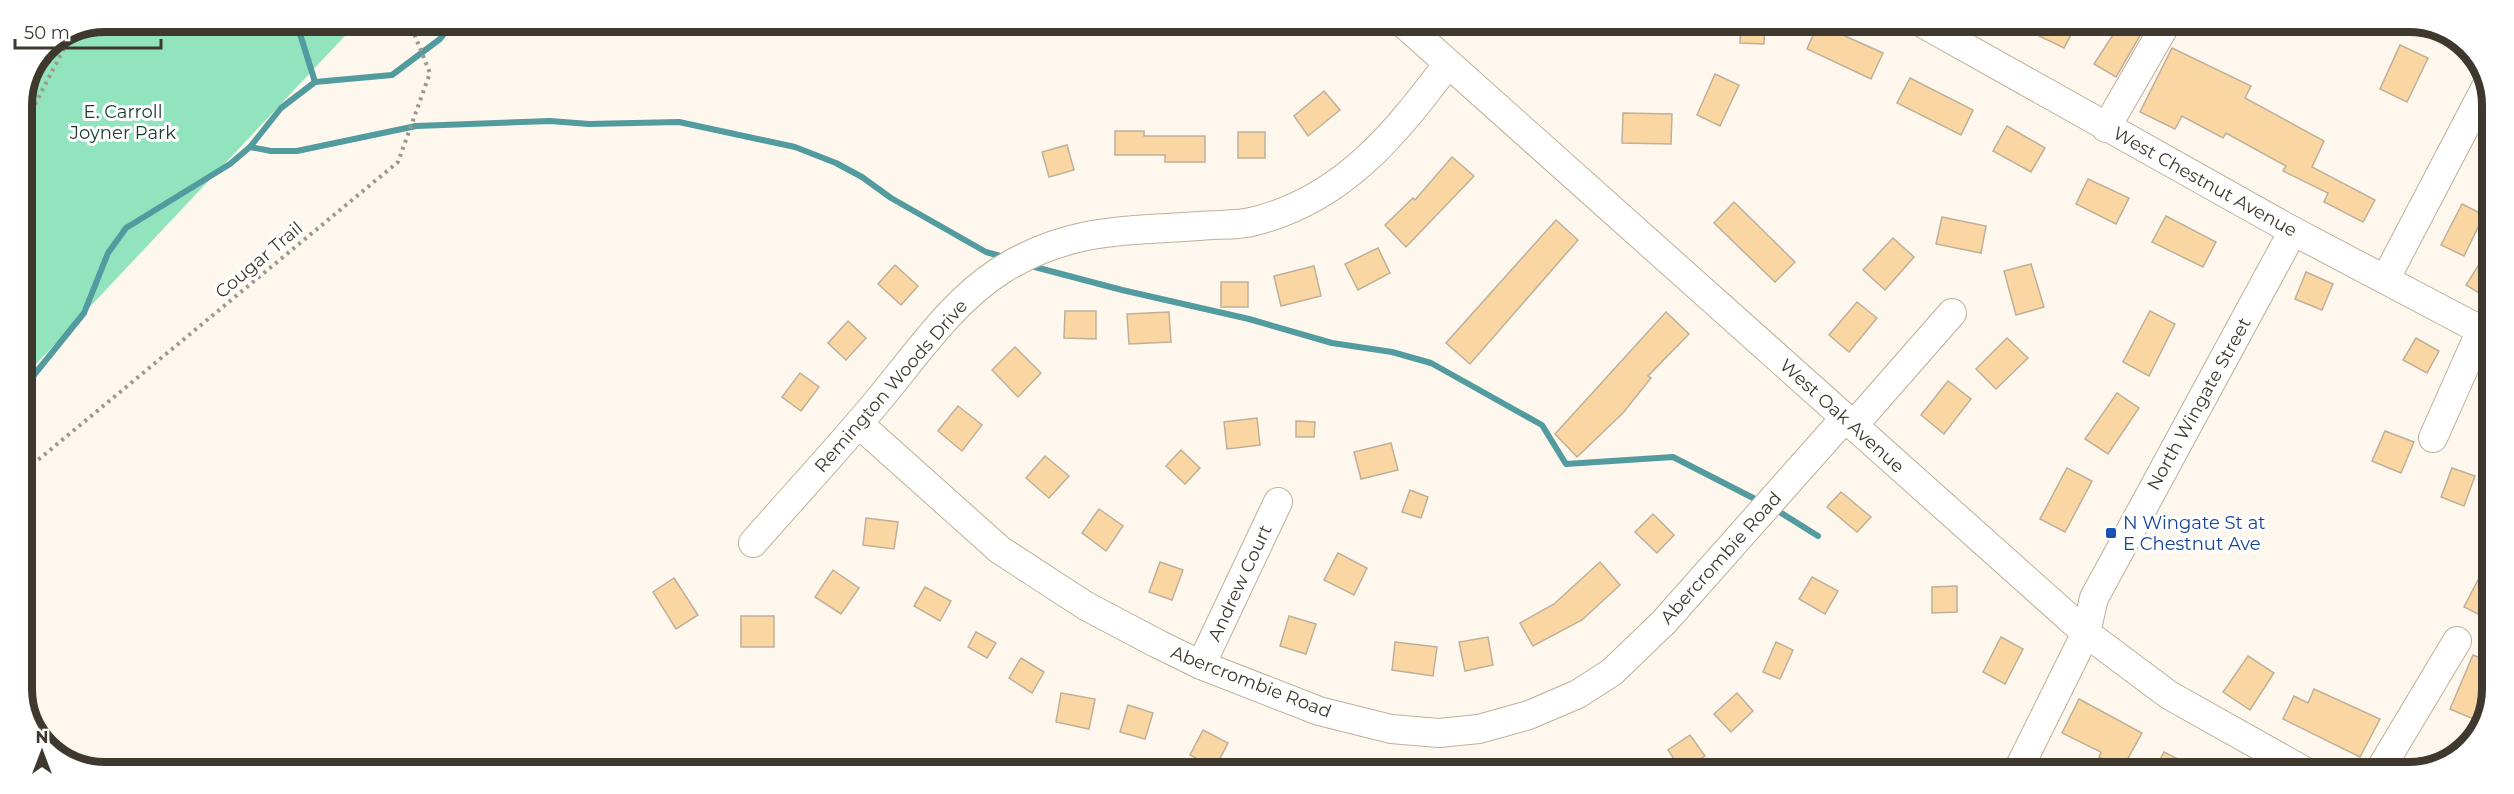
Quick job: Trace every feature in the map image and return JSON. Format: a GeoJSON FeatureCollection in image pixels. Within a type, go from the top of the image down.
{"type":"FeatureCollection","features":[{"type":"Feature","properties":{"kind":"street","name":"West Oak Avenue"},"geometry":{"type":"LineString","coordinates":[[1412,32],[2086,633],[2169,694],[2289,762]]}},
{"type":"Feature","properties":{"kind":"street","name":"West Chestnut Avenue"},"geometry":{"type":"LineString","coordinates":[[1957,32],[2106,128],[2293,231],[2386,278],[2482,331]]}},
{"type":"Feature","properties":{"kind":"street"},"geometry":{"type":"LineString","coordinates":[[2106,128],[2161,32]]}},
{"type":"Feature","properties":{"kind":"street","name":"Remington Woods Drive"},"geometry":{"type":"LineString","coordinates":[[753,543],[859,424],[956,307],[999,272],[1052,244],[1096,234],[1118,230],[1252,222],[1289,210],[1341,181],[1350,173],[1402,125],[1447,65]]}},
{"type":"Feature","properties":{"kind":"street"},"geometry":{"type":"LineString","coordinates":[[2386,278],[2481,96]]}},
{"type":"Feature","properties":{"kind":"street","name":"North Wingate Street"},"geometry":{"type":"LineString","coordinates":[[2022,762],[2086,633],[2094,598],[2293,231]]}},
{"type":"Feature","properties":{"kind":"street","name":"Abercrombie Road"},"geometry":{"type":"LineString","coordinates":[[859,424],[1000,550],[1086,606],[1201,665],[1319,711],[1391,729],[1439,734],[1479,729],[1529,715],[1578,694],[1612,672],[1664,622],[1952,313]]}},
{"type":"Feature","properties":{"kind":"street"},"geometry":{"type":"LineString","coordinates":[[2433,438],[2482,341]]}},
{"type":"Feature","properties":{"kind":"street","name":"Andrew Court"},"geometry":{"type":"LineString","coordinates":[[1201,665],[1278,502]]}},
{"type":"Feature","properties":{"kind":"street"},"geometry":{"type":"LineString","coordinates":[[2385,762],[2457,641]]}},
{"type":"Feature","properties":{"kind":"path","name":"Cougar Trail"},"geometry":{"type":"LineString","coordinates":[[32,465],[398,162],[430,73],[413,32]]}},
{"type":"Feature","properties":{"kind":"path"},"geometry":{"type":"LineString","coordinates":[[32,110],[67,42]]}},
{"type":"Feature","properties":{"kind":"green space","name":"E. Carroll Joyner Park"},"geometry":{"type":"Polygon","coordinates":[[[349,32],[32,368],[32,105],[37,77],[53,53],[64,44],[90,33],[349,32]]]}},
{"type":"Feature","properties":{"kind":"building"},"geometry":{"type":"Polygon","coordinates":[[[1741,32],[1765,32],[1764,44],[1740,43],[1741,32]]]}},
{"type":"Feature","properties":{"kind":"building"},"geometry":{"type":"Polygon","coordinates":[[[1814,32],[1836,32],[1883,53],[1871,79],[1807,49],[1814,32]]]}},
{"type":"Feature","properties":{"kind":"building"},"geometry":{"type":"Polygon","coordinates":[[[2038,32],[2072,32],[2064,48],[2037,35],[2038,32]]]}},
{"type":"Feature","properties":{"kind":"building"},"geometry":{"type":"Polygon","coordinates":[[[2115,32],[2141,34],[2116,77],[2094,64],[2115,32]]]}},
{"type":"Feature","properties":{"kind":"building"},"geometry":{"type":"Polygon","coordinates":[[[2400,45],[2428,58],[2407,102],[2380,89],[2400,45]]]}},
{"type":"Feature","properties":{"kind":"building"},"geometry":{"type":"Polygon","coordinates":[[[2172,48],[2251,86],[2245,98],[2324,141],[2312,167],[2375,200],[2363,222],[2324,202],[2328,193],[2283,171],[2286,166],[2226,133],[2223,138],[2182,116],[2175,129],[2140,112],[2172,48]]]}},
{"type":"Feature","properties":{"kind":"building"},"geometry":{"type":"Polygon","coordinates":[[[1715,74],[1739,85],[1720,126],[1697,115],[1715,74]]]}},
{"type":"Feature","properties":{"kind":"building"},"geometry":{"type":"Polygon","coordinates":[[[1910,78],[1973,110],[1961,135],[1897,103],[1910,78]]]}},
{"type":"Feature","properties":{"kind":"building"},"geometry":{"type":"Polygon","coordinates":[[[1324,91],[1340,110],[1308,136],[1294,116],[1324,91]]]}},
{"type":"Feature","properties":{"kind":"building"},"geometry":{"type":"Polygon","coordinates":[[[1623,113],[1672,114],[1671,144],[1622,143],[1623,113]]]}},
{"type":"Feature","properties":{"kind":"building"},"geometry":{"type":"Polygon","coordinates":[[[2007,126],[2045,148],[2031,172],[1993,151],[2007,126]]]}},
{"type":"Feature","properties":{"kind":"building"},"geometry":{"type":"Polygon","coordinates":[[[1115,131],[1144,131],[1144,136],[1205,136],[1205,162],[1165,162],[1165,155],[1115,155],[1115,131]]]}},
{"type":"Feature","properties":{"kind":"building"},"geometry":{"type":"Polygon","coordinates":[[[1238,132],[1265,132],[1265,158],[1238,158],[1238,132]]]}},
{"type":"Feature","properties":{"kind":"building"},"geometry":{"type":"Polygon","coordinates":[[[1067,145],[1074,170],[1049,177],[1042,152],[1067,145]]]}},
{"type":"Feature","properties":{"kind":"building"},"geometry":{"type":"Polygon","coordinates":[[[1452,157],[1474,176],[1406,247],[1385,225],[1413,198],[1415,200],[1452,157]]]}},
{"type":"Feature","properties":{"kind":"building"},"geometry":{"type":"Polygon","coordinates":[[[2088,179],[2129,198],[2116,224],[2076,204],[2088,179]]]}},
{"type":"Feature","properties":{"kind":"building"},"geometry":{"type":"Polygon","coordinates":[[[1734,202],[1795,262],[1775,282],[1714,223],[1734,202]]]}},
{"type":"Feature","properties":{"kind":"building"},"geometry":{"type":"Polygon","coordinates":[[[2462,204],[2482,214],[2482,219],[2464,256],[2441,245],[2462,204]]]}},
{"type":"Feature","properties":{"kind":"building"},"geometry":{"type":"Polygon","coordinates":[[[2166,216],[2216,242],[2203,267],[2152,242],[2166,216]]]}},
{"type":"Feature","properties":{"kind":"building"},"geometry":{"type":"Polygon","coordinates":[[[1942,217],[1986,226],[1981,253],[1936,244],[1942,217]]]}},
{"type":"Feature","properties":{"kind":"building"},"geometry":{"type":"Polygon","coordinates":[[[1556,220],[1578,240],[1470,364],[1446,343],[1556,220]]]}},
{"type":"Feature","properties":{"kind":"building"},"geometry":{"type":"Polygon","coordinates":[[[1893,238],[1914,257],[1885,290],[1863,270],[1893,238]]]}},
{"type":"Feature","properties":{"kind":"building"},"geometry":{"type":"Polygon","coordinates":[[[1378,248],[1390,273],[1358,290],[1345,264],[1378,248]]]}},
{"type":"Feature","properties":{"kind":"building"},"geometry":{"type":"Polygon","coordinates":[[[2482,260],[2482,295],[2466,285],[2482,260]]]}},
{"type":"Feature","properties":{"kind":"building"},"geometry":{"type":"Polygon","coordinates":[[[2031,264],[2044,307],[2016,315],[2004,271],[2031,264]]]}},
{"type":"Feature","properties":{"kind":"building"},"geometry":{"type":"Polygon","coordinates":[[[895,265],[918,286],[901,305],[878,284],[895,265]]]}},
{"type":"Feature","properties":{"kind":"building"},"geometry":{"type":"Polygon","coordinates":[[[1314,266],[1321,296],[1281,306],[1274,276],[1314,266]]]}},
{"type":"Feature","properties":{"kind":"building"},"geometry":{"type":"Polygon","coordinates":[[[2306,272],[2333,284],[2322,310],[2295,299],[2306,272]]]}},
{"type":"Feature","properties":{"kind":"building"},"geometry":{"type":"Polygon","coordinates":[[[1221,282],[1248,282],[1248,307],[1221,307],[1221,282]]]}},
{"type":"Feature","properties":{"kind":"building"},"geometry":{"type":"Polygon","coordinates":[[[1857,302],[1877,318],[1849,352],[1829,335],[1857,302]]]}},
{"type":"Feature","properties":{"kind":"building"},"geometry":{"type":"Polygon","coordinates":[[[1065,311],[1096,311],[1096,339],[1064,338],[1065,311]]]}},
{"type":"Feature","properties":{"kind":"building"},"geometry":{"type":"Polygon","coordinates":[[[2150,311],[2175,324],[2149,376],[2123,362],[2150,311]]]}},
{"type":"Feature","properties":{"kind":"building"},"geometry":{"type":"Polygon","coordinates":[[[1169,312],[1171,342],[1129,344],[1127,314],[1169,312]]]}},
{"type":"Feature","properties":{"kind":"building"},"geometry":{"type":"Polygon","coordinates":[[[1666,312],[1689,334],[1648,376],[1651,378],[1623,413],[1577,457],[1555,434],[1666,312]]]}},
{"type":"Feature","properties":{"kind":"building"},"geometry":{"type":"Polygon","coordinates":[[[848,321],[866,338],[846,360],[828,343],[848,321]]]}},
{"type":"Feature","properties":{"kind":"building"},"geometry":{"type":"Polygon","coordinates":[[[2007,338],[2028,358],[1996,389],[1976,369],[2007,338]]]}},
{"type":"Feature","properties":{"kind":"building"},"geometry":{"type":"Polygon","coordinates":[[[2416,338],[2439,351],[2427,373],[2403,360],[2416,338]]]}},
{"type":"Feature","properties":{"kind":"building"},"geometry":{"type":"Polygon","coordinates":[[[1015,347],[1041,373],[1018,397],[992,370],[1015,347]]]}},
{"type":"Feature","properties":{"kind":"building"},"geometry":{"type":"Polygon","coordinates":[[[800,373],[819,387],[801,411],[782,397],[800,373]]]}},
{"type":"Feature","properties":{"kind":"building"},"geometry":{"type":"Polygon","coordinates":[[[1948,381],[1971,399],[1944,434],[1921,415],[1948,381]]]}},
{"type":"Feature","properties":{"kind":"building"},"geometry":{"type":"Polygon","coordinates":[[[2117,393],[2139,408],[2108,454],[2085,439],[2117,393]]]}},
{"type":"Feature","properties":{"kind":"building"},"geometry":{"type":"Polygon","coordinates":[[[958,406],[982,425],[962,451],[938,431],[958,406]]]}},
{"type":"Feature","properties":{"kind":"building"},"geometry":{"type":"Polygon","coordinates":[[[1257,418],[1260,445],[1227,449],[1224,422],[1257,418]]]}},
{"type":"Feature","properties":{"kind":"building"},"geometry":{"type":"Polygon","coordinates":[[[1296,421],[1315,422],[1314,437],[1296,437],[1296,421]]]}},
{"type":"Feature","properties":{"kind":"building"},"geometry":{"type":"Polygon","coordinates":[[[2385,431],[2414,442],[2401,473],[2372,461],[2385,431]]]}},
{"type":"Feature","properties":{"kind":"building"},"geometry":{"type":"Polygon","coordinates":[[[1391,443],[1398,470],[1361,479],[1354,452],[1391,443]]]}},
{"type":"Feature","properties":{"kind":"building"},"geometry":{"type":"Polygon","coordinates":[[[1181,450],[1200,468],[1185,484],[1166,466],[1181,450]]]}},
{"type":"Feature","properties":{"kind":"building"},"geometry":{"type":"Polygon","coordinates":[[[1045,456],[1069,476],[1049,498],[1026,478],[1045,456]]]}},
{"type":"Feature","properties":{"kind":"building"},"geometry":{"type":"Polygon","coordinates":[[[2067,468],[2092,481],[2065,532],[2040,519],[2067,468]]]}},
{"type":"Feature","properties":{"kind":"building"},"geometry":{"type":"Polygon","coordinates":[[[2452,468],[2475,476],[2464,506],[2441,497],[2452,468]]]}},
{"type":"Feature","properties":{"kind":"building"},"geometry":{"type":"Polygon","coordinates":[[[1410,490],[1428,497],[1421,518],[1402,512],[1410,490]]]}},
{"type":"Feature","properties":{"kind":"building"},"geometry":{"type":"Polygon","coordinates":[[[1841,492],[1871,517],[1857,532],[1827,507],[1841,492]]]}},
{"type":"Feature","properties":{"kind":"building"},"geometry":{"type":"Polygon","coordinates":[[[1099,509],[1123,526],[1106,551],[1082,533],[1099,509]]]}},
{"type":"Feature","properties":{"kind":"building"},"geometry":{"type":"Polygon","coordinates":[[[1653,514],[1674,535],[1657,553],[1635,532],[1653,514]]]}},
{"type":"Feature","properties":{"kind":"building"},"geometry":{"type":"Polygon","coordinates":[[[866,518],[898,522],[894,549],[863,545],[866,518]]]}},
{"type":"Feature","properties":{"kind":"building"},"geometry":{"type":"Polygon","coordinates":[[[1338,553],[1367,568],[1354,595],[1324,580],[1338,553]]]}},
{"type":"Feature","properties":{"kind":"building"},"geometry":{"type":"Polygon","coordinates":[[[1160,562],[1183,570],[1172,600],[1149,592],[1160,562]]]}},
{"type":"Feature","properties":{"kind":"building"},"geometry":{"type":"Polygon","coordinates":[[[1600,562],[1620,585],[1582,620],[1533,646],[1520,623],[1554,604],[1600,562]]]}},
{"type":"Feature","properties":{"kind":"building"},"geometry":{"type":"Polygon","coordinates":[[[833,570],[859,588],[841,614],[815,597],[833,570]]]}},
{"type":"Feature","properties":{"kind":"building"},"geometry":{"type":"Polygon","coordinates":[[[1812,577],[1838,591],[1825,614],[1799,599],[1812,577]]]}},
{"type":"Feature","properties":{"kind":"building"},"geometry":{"type":"Polygon","coordinates":[[[674,578],[698,615],[676,629],[653,592],[674,578]]]}},
{"type":"Feature","properties":{"kind":"building"},"geometry":{"type":"Polygon","coordinates":[[[2478,580],[2482,582],[2482,616],[2464,607],[2478,580]]]}},
{"type":"Feature","properties":{"kind":"building"},"geometry":{"type":"Polygon","coordinates":[[[1957,586],[1957,612],[1932,613],[1932,587],[1957,586]]]}},
{"type":"Feature","properties":{"kind":"building"},"geometry":{"type":"Polygon","coordinates":[[[925,587],[951,601],[940,621],[914,606],[925,587]]]}},
{"type":"Feature","properties":{"kind":"building"},"geometry":{"type":"Polygon","coordinates":[[[741,616],[774,616],[774,647],[741,647],[741,616]]]}},
{"type":"Feature","properties":{"kind":"building"},"geometry":{"type":"Polygon","coordinates":[[[1289,616],[1316,624],[1306,654],[1280,646],[1289,616]]]}},
{"type":"Feature","properties":{"kind":"building"},"geometry":{"type":"Polygon","coordinates":[[[976,632],[996,643],[987,658],[968,647],[976,632]]]}},
{"type":"Feature","properties":{"kind":"building"},"geometry":{"type":"Polygon","coordinates":[[[1488,637],[1493,665],[1465,671],[1459,642],[1488,637]]]}},
{"type":"Feature","properties":{"kind":"building"},"geometry":{"type":"Polygon","coordinates":[[[2001,637],[2023,649],[2005,684],[1983,672],[2001,637]]]}},
{"type":"Feature","properties":{"kind":"building"},"geometry":{"type":"Polygon","coordinates":[[[1395,642],[1437,647],[1433,676],[1392,670],[1395,642]]]}},
{"type":"Feature","properties":{"kind":"building"},"geometry":{"type":"Polygon","coordinates":[[[1776,642],[1793,650],[1780,679],[1763,672],[1776,642]]]}},
{"type":"Feature","properties":{"kind":"building"},"geometry":{"type":"Polygon","coordinates":[[[2473,655],[2482,659],[2482,699],[2476,720],[2450,709],[2473,655]]]}},
{"type":"Feature","properties":{"kind":"building"},"geometry":{"type":"Polygon","coordinates":[[[2248,656],[2274,673],[2250,710],[2223,692],[2248,656]]]}},
{"type":"Feature","properties":{"kind":"building"},"geometry":{"type":"Polygon","coordinates":[[[1021,658],[1044,672],[1032,693],[1009,678],[1021,658]]]}},
{"type":"Feature","properties":{"kind":"building"},"geometry":{"type":"Polygon","coordinates":[[[2314,689],[2380,719],[2360,757],[2283,719],[2294,696],[2308,703],[2314,689]]]}},
{"type":"Feature","properties":{"kind":"building"},"geometry":{"type":"Polygon","coordinates":[[[1061,693],[1095,699],[1089,729],[1056,722],[1061,693]]]}},
{"type":"Feature","properties":{"kind":"building"},"geometry":{"type":"Polygon","coordinates":[[[1737,693],[1753,711],[1731,732],[1714,714],[1737,693]]]}},
{"type":"Feature","properties":{"kind":"building"},"geometry":{"type":"Polygon","coordinates":[[[2079,699],[2142,733],[2126,762],[2109,762],[2099,757],[2101,752],[2062,733],[2079,699]]]}},
{"type":"Feature","properties":{"kind":"building"},"geometry":{"type":"Polygon","coordinates":[[[1128,705],[1153,713],[1145,739],[1120,732],[1128,705]]]}},
{"type":"Feature","properties":{"kind":"building"},"geometry":{"type":"Polygon","coordinates":[[[1203,730],[1228,743],[1218,762],[1203,762],[1190,755],[1203,730]]]}},
{"type":"Feature","properties":{"kind":"building"},"geometry":{"type":"Polygon","coordinates":[[[1690,735],[1705,756],[1696,762],[1676,762],[1668,750],[1690,735]]]}},
{"type":"Feature","properties":{"kind":"building"},"geometry":{"type":"Polygon","coordinates":[[[2164,752],[2184,762],[2159,762],[2164,752]]]}},
{"type":"Feature","properties":{"kind":"waterway"},"geometry":{"type":"LineString","coordinates":[[299,32],[315,82]]}},
{"type":"Feature","properties":{"kind":"waterway"},"geometry":{"type":"LineString","coordinates":[[32,377],[84,313],[108,253],[126,228],[230,164],[250,147],[281,108],[315,82],[392,75],[440,39],[445,32]]}},
{"type":"Feature","properties":{"kind":"waterway"},"geometry":{"type":"LineString","coordinates":[[250,147],[271,151],[297,151],[416,126],[550,121],[589,124],[679,122],[795,147],[836,163],[862,177],[891,198],[986,252],[1004,257]]}},
{"type":"Feature","properties":{"kind":"waterway"},"geometry":{"type":"LineString","coordinates":[[1031,266],[1122,290],[1249,319],[1332,343],[1392,352],[1431,363],[1542,425],[1566,464],[1673,457],[1761,502]]}},
{"type":"Feature","properties":{"kind":"waterway"},"geometry":{"type":"LineString","coordinates":[[1775,509],[1818,536]]}},
{"type":"Feature","properties":{"kind":"place","name":"N Wingate St at E Chestnut Ave"},"geometry":{"type":"Point","coordinates":[2111,533]}}]}
